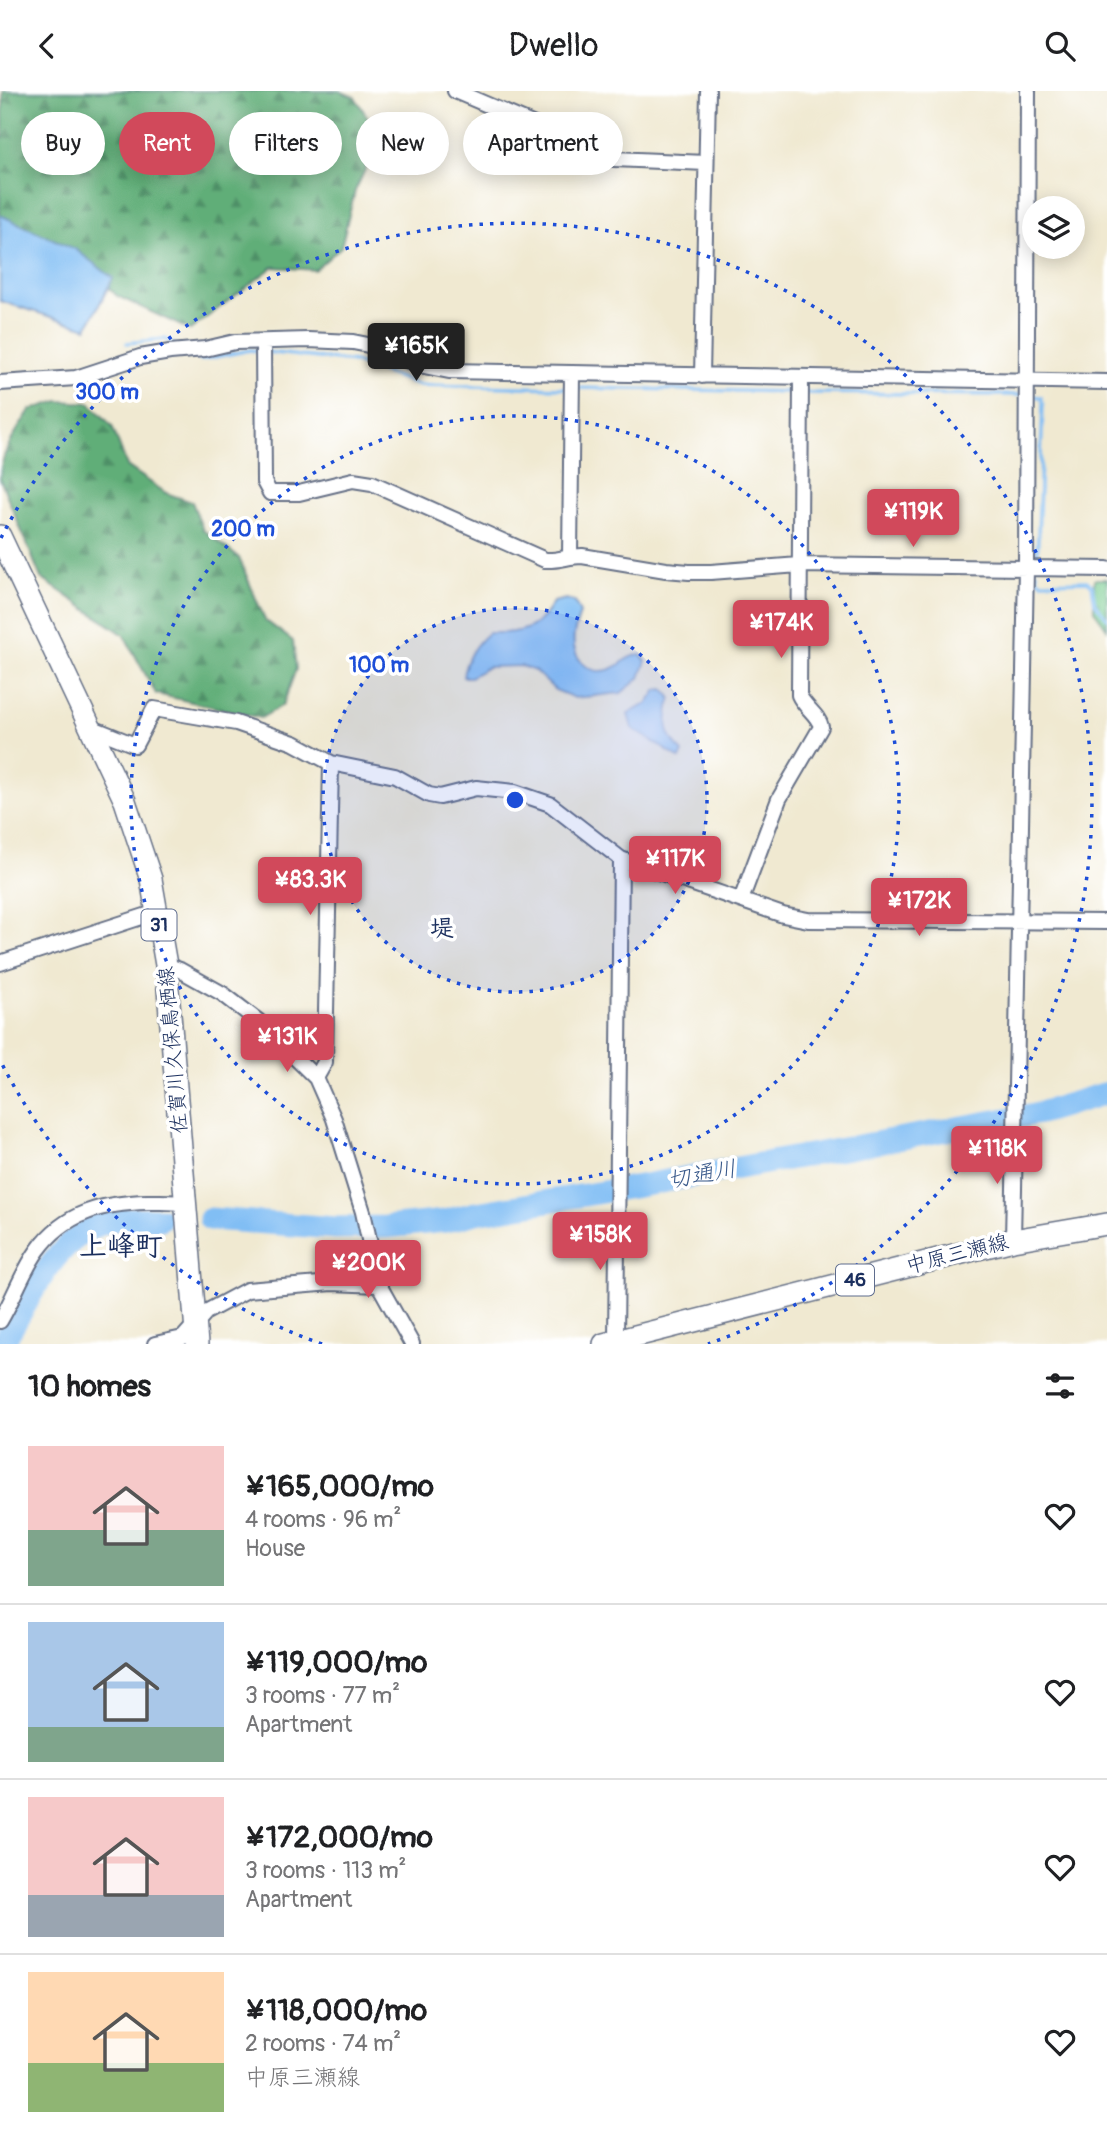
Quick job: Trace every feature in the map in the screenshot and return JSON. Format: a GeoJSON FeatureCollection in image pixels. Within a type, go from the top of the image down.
{"type":"FeatureCollection","features":[{"type":"Feature","properties":{"kind":"main road","name":"佐賀川久保鳥栖線"},"geometry":{"type":"LineString","coordinates":[[0,536],[125,801],[151,879],[166,965],[196,1334]]}},
{"type":"Feature","properties":{"kind":"main road","name":"中原三瀬線"},"geometry":{"type":"LineString","coordinates":[[610,1342],[670,1335],[1013,1240],[1107,1224]]}},
{"type":"Feature","properties":{"kind":"street"},"geometry":{"type":"LineString","coordinates":[[455,91],[614,159],[706,163]]}},
{"type":"Feature","properties":{"kind":"street"},"geometry":{"type":"LineString","coordinates":[[702,376],[708,91]]}},
{"type":"Feature","properties":{"kind":"street"},"geometry":{"type":"LineString","coordinates":[[1013,1240],[1026,568],[1028,91]]}},
{"type":"Feature","properties":{"kind":"street"},"geometry":{"type":"LineString","coordinates":[[0,383],[76,378],[140,357],[205,349],[235,342],[308,341],[368,345],[419,365],[449,372],[1107,382]]}},
{"type":"Feature","properties":{"kind":"street"},"geometry":{"type":"LineString","coordinates":[[262,342],[264,482],[270,493],[299,493],[353,480],[372,483],[545,560],[556,561],[570,556],[689,572],[799,565],[1107,569]]}},
{"type":"Feature","properties":{"kind":"street"},"geometry":{"type":"LineString","coordinates":[[570,556],[572,373]]}},
{"type":"Feature","properties":{"kind":"street"},"geometry":{"type":"LineString","coordinates":[[741,900],[779,799],[821,727],[821,721],[803,704],[799,695],[801,377]]}},
{"type":"Feature","properties":{"kind":"street"},"geometry":{"type":"LineString","coordinates":[[90,727],[135,745],[154,709],[236,723],[294,743],[331,764],[395,776],[429,795],[440,797],[476,788],[515,792],[550,804],[621,859],[783,915],[808,919],[1107,922]]}},
{"type":"Feature","properties":{"kind":"street"},"geometry":{"type":"LineString","coordinates":[[316,1078],[325,1062],[331,764]]}},
{"type":"Feature","properties":{"kind":"street"},"geometry":{"type":"LineString","coordinates":[[610,1342],[619,1174],[621,859]]}},
{"type":"Feature","properties":{"kind":"street"},"geometry":{"type":"LineString","coordinates":[[0,963],[157,912]]}},
{"type":"Feature","properties":{"kind":"street"},"geometry":{"type":"LineString","coordinates":[[166,965],[223,994],[258,1021],[316,1078],[334,1119],[363,1212],[379,1285],[412,1344]]}},
{"type":"Feature","properties":{"kind":"street"},"geometry":{"type":"LineString","coordinates":[[0,1321],[39,1248],[65,1223],[95,1208],[118,1203],[173,1201],[186,1204]]}},
{"type":"Feature","properties":{"kind":"street"},"geometry":{"type":"LineString","coordinates":[[155,1344],[196,1334],[206,1312],[247,1290],[332,1283],[379,1285]]}},
{"type":"Feature","properties":{"kind":"green space"},"geometry":{"type":"Polygon","coordinates":[[[3,91],[339,91],[355,97],[364,112],[356,112],[356,175],[363,175],[355,191],[341,247],[315,270],[273,267],[190,330],[117,296],[76,256],[0,219],[0,142],[3,136],[3,91]]]}},
{"type":"Feature","properties":{"kind":"green space"},"geometry":{"type":"Polygon","coordinates":[[[59,401],[90,403],[112,426],[127,466],[166,493],[192,502],[203,530],[239,558],[265,620],[293,641],[296,669],[283,705],[261,718],[156,694],[124,635],[41,578],[0,479],[1,469],[10,443],[30,410],[59,401]]]}},
{"type":"Feature","properties":{"kind":"green space"},"geometry":{"type":"Polygon","coordinates":[[[1094,579],[1107,579],[1107,629],[1094,610],[1094,579]]]}},
{"type":"Feature","properties":{"kind":"water"},"geometry":{"type":"Polygon","coordinates":[[[0,215],[75,249],[113,278],[87,328],[0,301],[0,215]]]}},
{"type":"Feature","properties":{"kind":"water"},"geometry":{"type":"Polygon","coordinates":[[[566,599],[575,602],[580,613],[574,632],[574,643],[575,651],[583,664],[603,671],[641,655],[646,661],[640,678],[621,693],[575,698],[555,690],[535,671],[521,666],[488,667],[470,677],[463,677],[471,653],[488,633],[509,633],[526,629],[541,619],[553,602],[566,599]]]}},
{"type":"Feature","properties":{"kind":"water"},"geometry":{"type":"Polygon","coordinates":[[[664,689],[671,697],[668,727],[672,739],[683,752],[680,759],[632,728],[628,714],[648,703],[657,690],[664,689]]]}},
{"type":"Feature","properties":{"kind":"waterway"},"geometry":{"type":"LineString","coordinates":[[127,343],[165,339],[179,347]]}},
{"type":"Feature","properties":{"kind":"waterway"},"geometry":{"type":"LineString","coordinates":[[194,356],[201,360],[250,350],[258,351]]}},
{"type":"Feature","properties":{"kind":"waterway"},"geometry":{"type":"LineString","coordinates":[[266,352],[354,362],[420,385],[568,388]]}},
{"type":"Feature","properties":{"kind":"waterway"},"geometry":{"type":"LineString","coordinates":[[576,388],[796,392]]}},
{"type":"Feature","properties":{"kind":"waterway"},"geometry":{"type":"LineString","coordinates":[[804,393],[1023,395]]}},
{"type":"Feature","properties":{"kind":"waterway"},"geometry":{"type":"LineString","coordinates":[[1031,396],[1041,397],[1043,404],[1037,564]]}},
{"type":"Feature","properties":{"kind":"waterway"},"geometry":{"type":"LineString","coordinates":[[1037,572],[1037,578],[1042,582],[1087,581],[1092,585],[1095,603],[1107,618]]}},
{"type":"Feature","properties":{"kind":"waterway","name":"切通川"},"geometry":{"type":"LineString","coordinates":[[210,1219],[336,1228],[386,1227],[445,1221],[476,1213],[1040,1113],[1107,1093]]}},
{"type":"Feature","properties":{"kind":"waterway","name":"切通川"},"geometry":{"type":"LineString","coordinates":[[2,1344],[49,1267],[79,1236],[98,1225],[121,1219],[160,1219]]}},
{"type":"Feature","properties":{"kind":"district","name":"堤"},"geometry":{"type":"Point","coordinates":[442,928]}},
{"type":"Feature","properties":{"kind":"district","name":"上峰町"},"geometry":{"type":"Point","coordinates":[121,1246]}}]}
